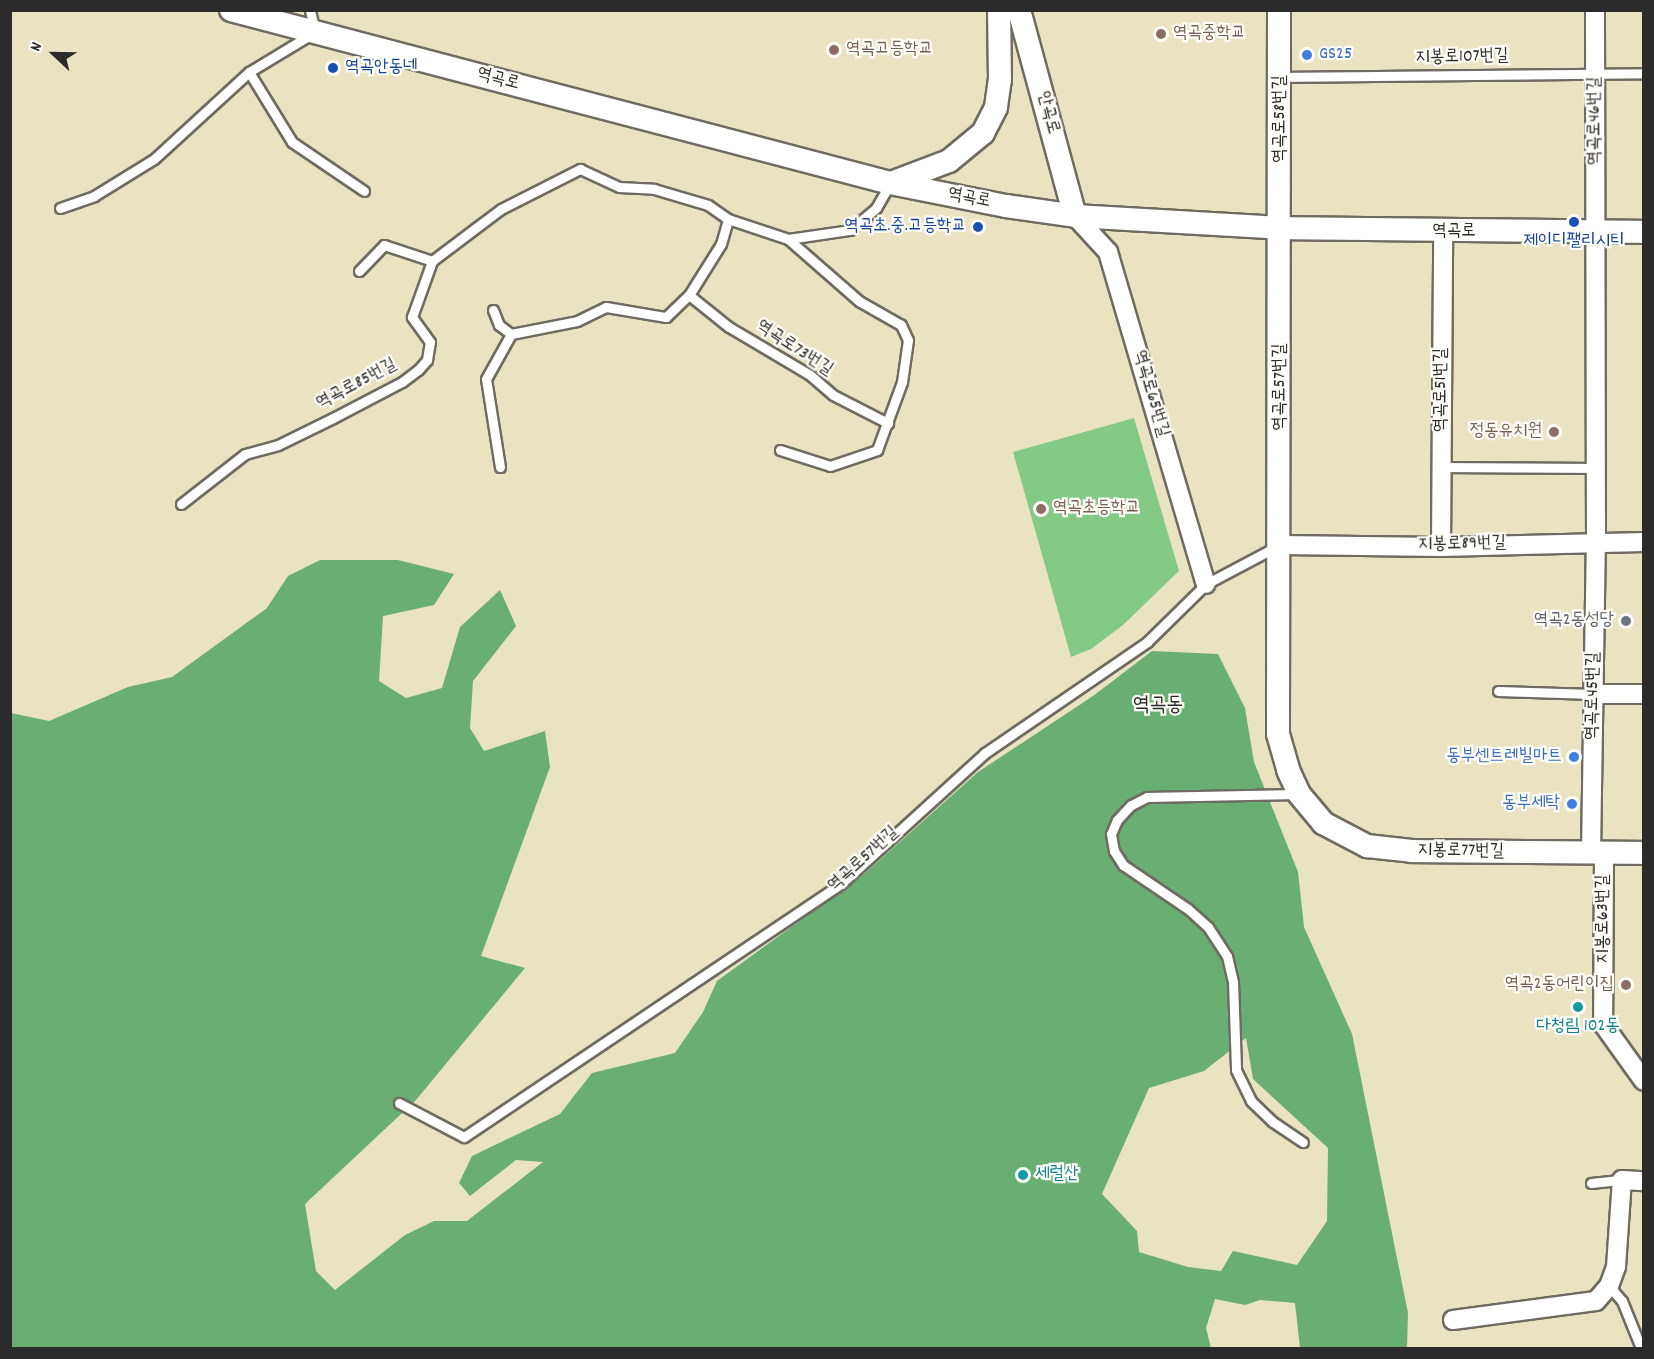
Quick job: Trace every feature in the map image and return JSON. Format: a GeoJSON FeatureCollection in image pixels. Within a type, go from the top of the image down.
{"type":"FeatureCollection","features":[{"type":"Feature","properties":{"kind":"street","name":"역곡로"},"geometry":{"type":"LineString","coordinates":[[231,10],[312,21],[890,183],[1075,216],[1281,228],[1443,232],[1644,232]]}},
{"type":"Feature","properties":{"kind":"street"},"geometry":{"type":"LineString","coordinates":[[890,183],[949,161],[983,133],[996,107],[1000,80],[999,10]]}},
{"type":"Feature","properties":{"kind":"street","name":"안곡로"},"geometry":{"type":"LineString","coordinates":[[1019,10],[1075,216]]}},
{"type":"Feature","properties":{"kind":"street","name":"역곡로58번길"},"geometry":{"type":"LineString","coordinates":[[1279,10],[1281,228]]}},
{"type":"Feature","properties":{"kind":"street","name":"역곡로46번길"},"geometry":{"type":"LineString","coordinates":[[1595,10],[1596,232]]}},
{"type":"Feature","properties":{"kind":"street","name":"역곡로65번길"},"geometry":{"type":"LineString","coordinates":[[1075,216],[1108,252],[1206,584]]}},
{"type":"Feature","properties":{"kind":"street","name":"역곡로57번길"},"geometry":{"type":"LineString","coordinates":[[1281,228],[1281,545],[1278,734],[1281,753],[1299,794]]}},
{"type":"Feature","properties":{"kind":"street","name":"역곡로51번길"},"geometry":{"type":"LineString","coordinates":[[1441,547],[1443,232]]}},
{"type":"Feature","properties":{"kind":"street","name":"역곡로45번길"},"geometry":{"type":"LineString","coordinates":[[1596,232],[1594,694],[1597,853]]}},
{"type":"Feature","properties":{"kind":"street","name":"지봉로89번길"},"geometry":{"type":"LineString","coordinates":[[1281,545],[1441,547],[1644,542]]}},
{"type":"Feature","properties":{"kind":"street"},"geometry":{"type":"LineString","coordinates":[[1594,694],[1644,694]]}},
{"type":"Feature","properties":{"kind":"street","name":"지봉로77번길"},"geometry":{"type":"LineString","coordinates":[[1299,794],[1329,828],[1367,846],[1412,851],[1644,853]]}},
{"type":"Feature","properties":{"kind":"street","name":"지봉로63번길"},"geometry":{"type":"LineString","coordinates":[[1597,853],[1603,1024],[1643,1078]]}},
{"type":"Feature","properties":{"kind":"street"},"geometry":{"type":"LineString","coordinates":[[1453,1320],[1596,1301],[1609,1286],[1616,1267],[1622,1180],[1644,1181]]}},
{"type":"Feature","properties":{"kind":"lane"},"geometry":{"type":"LineString","coordinates":[[60,208],[94,196],[154,159],[249,72],[312,21]]}},
{"type":"Feature","properties":{"kind":"lane"},"geometry":{"type":"LineString","coordinates":[[249,72],[292,142],[364,191]]}},
{"type":"Feature","properties":{"kind":"lane","name":"지봉로107번길"},"geometry":{"type":"LineString","coordinates":[[1281,77],[1644,73]]}},
{"type":"Feature","properties":{"kind":"lane"},"geometry":{"type":"LineString","coordinates":[[359,271],[384,245],[432,261],[501,209],[580,169],[619,187],[654,189],[708,205],[728,219],[788,239],[859,301],[901,325],[908,340],[902,382],[877,450],[830,466],[780,450]]}},
{"type":"Feature","properties":{"kind":"lane"},"geometry":{"type":"LineString","coordinates":[[788,239],[850,230],[876,208],[890,183]]}},
{"type":"Feature","properties":{"kind":"lane"},"geometry":{"type":"LineString","coordinates":[[493,310],[499,325],[511,334],[576,321],[606,307],[666,317],[689,295],[720,244],[728,219]]}},
{"type":"Feature","properties":{"kind":"lane","name":"역곡로85번길"},"geometry":{"type":"LineString","coordinates":[[181,504],[245,454],[278,445],[333,418],[402,382],[418,369],[427,360],[430,342],[412,317],[432,261]]}},
{"type":"Feature","properties":{"kind":"lane","name":"역곡로73번길"},"geometry":{"type":"LineString","coordinates":[[689,295],[729,327],[810,375],[833,395],[888,423]]}},
{"type":"Feature","properties":{"kind":"lane"},"geometry":{"type":"LineString","coordinates":[[500,467],[486,379],[511,334]]}},
{"type":"Feature","properties":{"kind":"lane"},"geometry":{"type":"LineString","coordinates":[[1441,467],[1596,468]]}},
{"type":"Feature","properties":{"kind":"lane","name":"역곡로57번길"},"geometry":{"type":"LineString","coordinates":[[399,1103],[464,1137],[842,883],[985,753],[1147,642],[1206,584],[1281,545]]}},
{"type":"Feature","properties":{"kind":"lane"},"geometry":{"type":"LineString","coordinates":[[1498,690],[1594,694]]}},
{"type":"Feature","properties":{"kind":"lane"},"geometry":{"type":"LineString","coordinates":[[1299,794],[1147,797],[1131,805],[1117,820],[1112,834],[1114,850],[1123,865],[1188,909],[1208,927],[1227,956],[1233,982],[1236,1070],[1251,1101],[1273,1122],[1303,1142]]}},
{"type":"Feature","properties":{"kind":"lane"},"geometry":{"type":"LineString","coordinates":[[1591,1183],[1622,1180]]}},
{"type":"Feature","properties":{"kind":"lane"},"geometry":{"type":"LineString","coordinates":[[1609,1286],[1622,1301],[1641,1346]]}},
{"type":"Feature","properties":{"kind":"green space"},"geometry":{"type":"Polygon","coordinates":[[[1134,418],[1179,571],[1123,625],[1091,649],[1071,657],[1013,452],[1134,418]]]}},
{"type":"Feature","properties":{"kind":"green space"},"geometry":{"type":"Polygon","coordinates":[[[320,560],[398,560],[454,574],[434,605],[383,616],[379,681],[406,698],[442,688],[460,627],[500,590],[516,626],[473,681],[470,728],[484,751],[545,731],[550,767],[481,956],[525,968],[416,1100],[305,1204],[316,1271],[335,1290],[405,1235],[434,1221],[467,1221],[543,1162],[516,1160],[470,1196],[459,1183],[472,1156],[560,1114],[592,1073],[675,1053],[703,1012],[717,981],[864,874],[978,772],[1093,696],[1152,651],[1218,654],[1245,708],[1254,762],[1298,872],[1304,927],[1352,1034],[1408,1313],[1407,1348],[1300,1348],[1295,1303],[1260,1300],[1245,1305],[1215,1299],[1206,1328],[1211,1348],[11,1348],[11,713],[49,721],[128,687],[172,677],[267,608],[288,576],[320,560]],[[1246,1038],[1204,1071],[1149,1088],[1102,1194],[1137,1231],[1139,1252],[1188,1267],[1221,1271],[1233,1251],[1297,1265],[1327,1221],[1328,1148],[1253,1079],[1246,1038]]]}},
{"type":"Feature","properties":{"kind":"place","name":"역곡중학교"},"geometry":{"type":"Point","coordinates":[1161,34]}},
{"type":"Feature","properties":{"kind":"place","name":"역곡고등학교"},"geometry":{"type":"Point","coordinates":[834,50]}},
{"type":"Feature","properties":{"kind":"place","name":"GS25"},"geometry":{"type":"Point","coordinates":[1307,55]}},
{"type":"Feature","properties":{"kind":"place","name":"역곡안동네"},"geometry":{"type":"Point","coordinates":[333,68]}},
{"type":"Feature","properties":{"kind":"place","name":"제이디팰리시티"},"geometry":{"type":"Point","coordinates":[1574,222]}},
{"type":"Feature","properties":{"kind":"place","name":"역곡초.중.고등학교"},"geometry":{"type":"Point","coordinates":[978,227]}},
{"type":"Feature","properties":{"kind":"place","name":"정동유치원"},"geometry":{"type":"Point","coordinates":[1554,432]}},
{"type":"Feature","properties":{"kind":"place","name":"역곡초등학교"},"geometry":{"type":"Point","coordinates":[1041,509]}},
{"type":"Feature","properties":{"kind":"place","name":"역곡2동성당"},"geometry":{"type":"Point","coordinates":[1626,621]}},
{"type":"Feature","properties":{"kind":"place","name":"동부센트레빌마트"},"geometry":{"type":"Point","coordinates":[1574,757]}},
{"type":"Feature","properties":{"kind":"place","name":"동부세탁"},"geometry":{"type":"Point","coordinates":[1572,804]}},
{"type":"Feature","properties":{"kind":"place","name":"역곡2동어린이집"},"geometry":{"type":"Point","coordinates":[1626,985]}},
{"type":"Feature","properties":{"kind":"place","name":"다청림 102동"},"geometry":{"type":"Point","coordinates":[1578,1007]}},
{"type":"Feature","properties":{"kind":"place","name":"세럴산"},"geometry":{"type":"Point","coordinates":[1023,1175]}},
{"type":"Feature","properties":{"kind":"district","name":"역곡동"},"geometry":{"type":"Point","coordinates":[1158,706]}}]}
